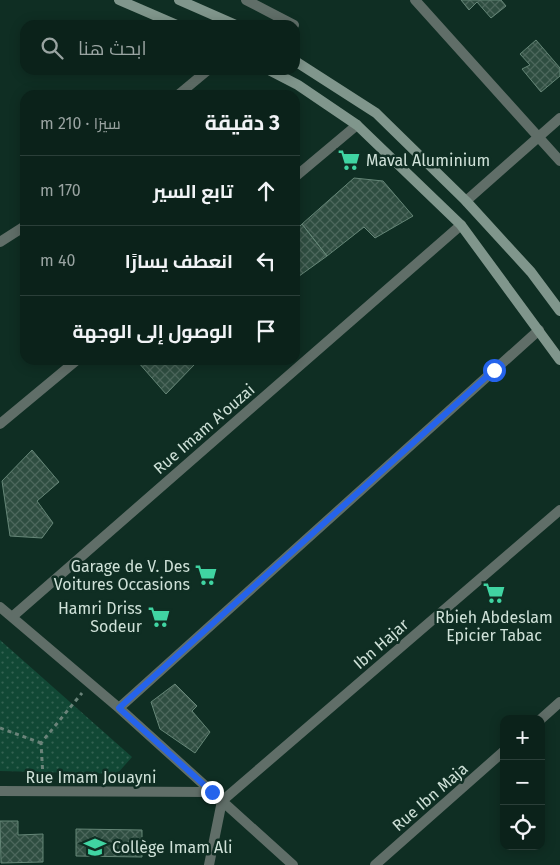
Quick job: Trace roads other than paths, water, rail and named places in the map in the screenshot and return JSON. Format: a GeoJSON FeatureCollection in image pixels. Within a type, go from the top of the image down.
{"type":"FeatureCollection","features":[{"type":"Feature","properties":{"kind":"street"},"geometry":{"type":"LineString","coordinates":[[119,0],[165,20]]}},
{"type":"Feature","properties":{"kind":"street"},"geometry":{"type":"LineString","coordinates":[[179,0],[225,20]]}},
{"type":"Feature","properties":{"kind":"street"},"geometry":{"type":"LineString","coordinates":[[246,0],[284,20]]}},
{"type":"Feature","properties":{"kind":"street"},"geometry":{"type":"LineString","coordinates":[[415,0],[560,161]]}},
{"type":"Feature","properties":{"kind":"street"},"geometry":{"type":"LineString","coordinates":[[300,64],[376,113],[466,201],[532,272],[560,311]]}},
{"type":"Feature","properties":{"kind":"street"},"geometry":{"type":"LineString","coordinates":[[184,90],[202,75]]}},
{"type":"Feature","properties":{"kind":"street"},"geometry":{"type":"LineString","coordinates":[[279,75],[298,85],[357,125],[461,224],[560,360]]}},
{"type":"Feature","properties":{"kind":"street"},"geometry":{"type":"LineString","coordinates":[[466,201],[560,118]]}},
{"type":"Feature","properties":{"kind":"street"},"geometry":{"type":"LineString","coordinates":[[300,173],[357,125]]}},
{"type":"Feature","properties":{"kind":"street","name":"Rue Imam A'ouzai"},"geometry":{"type":"LineString","coordinates":[[300,365],[461,224]]}},
{"type":"Feature","properties":{"kind":"street"},"geometry":{"type":"LineString","coordinates":[[0,242],[20,229]]}},
{"type":"Feature","properties":{"kind":"street"},"geometry":{"type":"LineString","coordinates":[[119,708],[539,330]]}},
{"type":"Feature","properties":{"kind":"street"},"geometry":{"type":"LineString","coordinates":[[0,424],[71,365]]}},
{"type":"Feature","properties":{"kind":"street","name":"Rue Imam A'ouzai"},"geometry":{"type":"LineString","coordinates":[[12,617],[300,365]]}},
{"type":"Feature","properties":{"kind":"street","name":"Ibn Hajar"},"geometry":{"type":"LineString","coordinates":[[222,802],[560,510]]}},
{"type":"Feature","properties":{"kind":"street"},"geometry":{"type":"LineString","coordinates":[[0,607],[119,708],[293,865]]}},
{"type":"Feature","properties":{"kind":"street"},"geometry":{"type":"LineString","coordinates":[[545,715],[560,702]]}},
{"type":"Feature","properties":{"kind":"street","name":"Rue Ibn Maja"},"geometry":{"type":"LineString","coordinates":[[375,865],[500,756]]}},
{"type":"Feature","properties":{"kind":"street","name":"Rue Imam Jouayni"},"geometry":{"type":"LineString","coordinates":[[0,791],[44,793],[212,792]]}},
{"type":"Feature","properties":{"kind":"street"},"geometry":{"type":"LineString","coordinates":[[209,865],[222,802]]}},
{"type":"Feature","properties":{"kind":"place","name":"Maval Aluminium"},"geometry":{"type":"Point","coordinates":[349,160]}},
{"type":"Feature","properties":{"kind":"place","name":"Garage de V. Des Voitures Occasions"},"geometry":{"type":"Point","coordinates":[206,575]}},
{"type":"Feature","properties":{"kind":"place","name":"Rbieh Abdeslam Epicier Tabac"},"geometry":{"type":"Point","coordinates":[494,593]}},
{"type":"Feature","properties":{"kind":"place","name":"Hamri Driss Sodeur"},"geometry":{"type":"Point","coordinates":[159,617]}},
{"type":"Feature","properties":{"kind":"place","name":"Collège Imam Ali"},"geometry":{"type":"Point","coordinates":[95,847]}}]}
